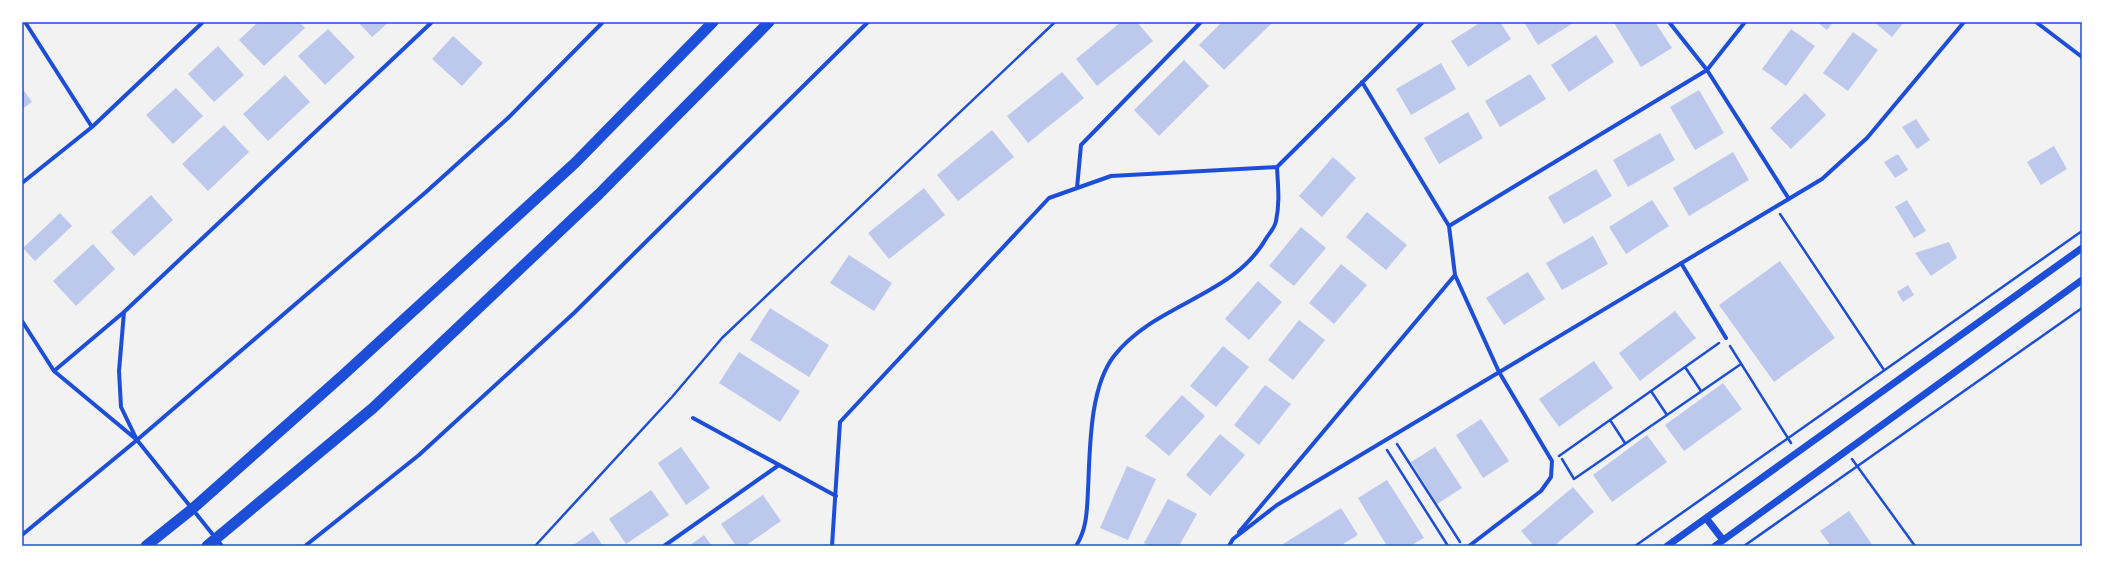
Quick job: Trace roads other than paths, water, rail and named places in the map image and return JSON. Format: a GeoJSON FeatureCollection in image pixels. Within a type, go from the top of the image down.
{"type":"FeatureCollection","features":[{"type":"Feature","properties":{"kind":"highway"},"geometry":{"type":"LineString","coordinates":[[146,546],[191,510],[342,376],[575,163],[713,22]]}},
{"type":"Feature","properties":{"kind":"highway"},"geometry":{"type":"LineString","coordinates":[[207,546],[219,542],[373,408],[599,194],[769,22]]}},
{"type":"Feature","properties":{"kind":"street"},"geometry":{"type":"LineString","coordinates":[[25,22],[92,127]]}},
{"type":"Feature","properties":{"kind":"street"},"geometry":{"type":"LineString","coordinates":[[22,183],[92,127],[203,22]]}},
{"type":"Feature","properties":{"kind":"street"},"geometry":{"type":"LineString","coordinates":[[54,371],[124,312],[432,22]]}},
{"type":"Feature","properties":{"kind":"street"},"geometry":{"type":"LineString","coordinates":[[22,535],[137,440],[426,192],[508,118],[603,22]]}},
{"type":"Feature","properties":{"kind":"street"},"geometry":{"type":"LineString","coordinates":[[306,546],[419,455],[574,313],[868,22]]}},
{"type":"Feature","properties":{"kind":"street"},"geometry":{"type":"LineString","coordinates":[[1077,188],[1082,145],[1201,22]]}},
{"type":"Feature","properties":{"kind":"street"},"geometry":{"type":"LineString","coordinates":[[832,546],[840,422],[1049,198],[1111,176],[1276,167],[1423,22]]}},
{"type":"Feature","properties":{"kind":"street"},"geometry":{"type":"LineString","coordinates":[[1670,22],[1707,70],[1789,199]]}},
{"type":"Feature","properties":{"kind":"street"},"geometry":{"type":"LineString","coordinates":[[1450,226],[1707,70],[1745,22]]}},
{"type":"Feature","properties":{"kind":"street"},"geometry":{"type":"LineString","coordinates":[[1233,539],[1277,505],[1822,179],[1867,138],[1964,22]]}},
{"type":"Feature","properties":{"kind":"street"},"geometry":{"type":"LineString","coordinates":[[2036,22],[2082,57]]}},
{"type":"Feature","properties":{"kind":"street"},"geometry":{"type":"LineString","coordinates":[[1362,82],[1450,226],[1455,275],[1499,372],[1552,461],[1551,477],[1541,491],[1469,546]]}},
{"type":"Feature","properties":{"kind":"street"},"geometry":{"type":"LineString","coordinates":[[1076,546],[1086,523],[1091,429],[1101,380],[1104,374],[1113,357],[1129,338],[1145,326],[1225,281],[1246,266],[1262,246],[1276,223],[1279,197],[1276,167]]}},
{"type":"Feature","properties":{"kind":"street"},"geometry":{"type":"LineString","coordinates":[[1667,546],[2082,248]]}},
{"type":"Feature","properties":{"kind":"street"},"geometry":{"type":"LineString","coordinates":[[1681,263],[1726,338]]}},
{"type":"Feature","properties":{"kind":"street"},"geometry":{"type":"LineString","coordinates":[[1229,546],[1233,539],[1455,275]]}},
{"type":"Feature","properties":{"kind":"street"},"geometry":{"type":"LineString","coordinates":[[1714,546],[2082,280]]}},
{"type":"Feature","properties":{"kind":"street"},"geometry":{"type":"LineString","coordinates":[[124,312],[119,371],[121,407],[137,440],[191,510],[219,542]]}},
{"type":"Feature","properties":{"kind":"street"},"geometry":{"type":"LineString","coordinates":[[22,322],[54,371],[137,440]]}},
{"type":"Feature","properties":{"kind":"street"},"geometry":{"type":"LineString","coordinates":[[693,418],[836,496]]}},
{"type":"Feature","properties":{"kind":"street"},"geometry":{"type":"LineString","coordinates":[[664,546],[780,465]]}},
{"type":"Feature","properties":{"kind":"street"},"geometry":{"type":"LineString","coordinates":[[1706,518],[1723,540]]}}]}
